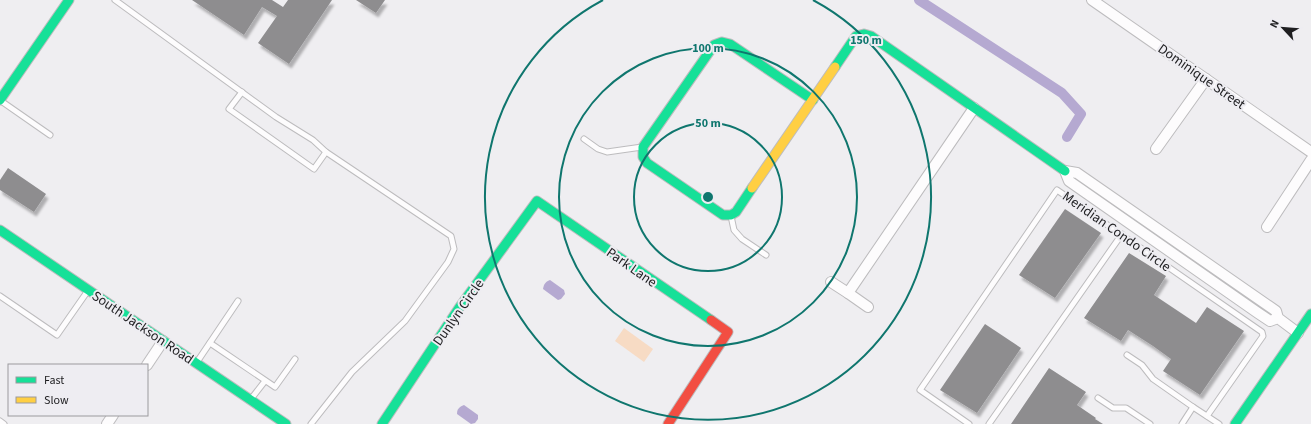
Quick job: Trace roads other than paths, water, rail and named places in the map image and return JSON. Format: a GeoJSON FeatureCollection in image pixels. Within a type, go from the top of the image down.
{"type":"FeatureCollection","features":[{"type":"Feature","properties":{"kind":"street"},"geometry":{"type":"LineString","coordinates":[[0,100],[69,0]]}},
{"type":"Feature","properties":{"kind":"street","name":"Dominique Street"},"geometry":{"type":"LineString","coordinates":[[1092,0],[1311,152]]}},
{"type":"Feature","properties":{"kind":"street"},"geometry":{"type":"LineString","coordinates":[[813,100],[730,44],[722,42],[714,45],[643,147],[643,156],[647,163],[724,215],[731,215],[736,212],[813,100],[856,36],[864,34],[871,36],[1065,171],[1077,173],[1265,303],[1276,311],[1278,318],[1298,333]]}},
{"type":"Feature","properties":{"kind":"street"},"geometry":{"type":"LineString","coordinates":[[1156,149],[1206,79]]}},
{"type":"Feature","properties":{"kind":"street"},"geometry":{"type":"LineString","coordinates":[[848,293],[974,108]]}},
{"type":"Feature","properties":{"kind":"street"},"geometry":{"type":"LineString","coordinates":[[1267,227],[1311,160]]}},
{"type":"Feature","properties":{"kind":"street"},"geometry":{"type":"LineString","coordinates":[[1065,171],[1069,181],[1258,313],[1270,321],[1278,318]]}},
{"type":"Feature","properties":{"kind":"street","name":"Park Lane"},"geometry":{"type":"LineString","coordinates":[[537,201],[728,332],[668,424]]}},
{"type":"Feature","properties":{"kind":"street","name":"Dunlyn Circle"},"geometry":{"type":"LineString","coordinates":[[382,424],[459,308],[537,201]]}},
{"type":"Feature","properties":{"kind":"street","name":"South Jackson Road"},"geometry":{"type":"LineString","coordinates":[[0,230],[286,424]]}},
{"type":"Feature","properties":{"kind":"street"},"geometry":{"type":"LineString","coordinates":[[1175,255],[1182,246]]}},
{"type":"Feature","properties":{"kind":"street"},"geometry":{"type":"LineString","coordinates":[[832,282],[868,307]]}},
{"type":"Feature","properties":{"kind":"street"},"geometry":{"type":"LineString","coordinates":[[1258,313],[1265,303]]}},
{"type":"Feature","properties":{"kind":"street"},"geometry":{"type":"LineString","coordinates":[[1235,424],[1311,314]]}},
{"type":"Feature","properties":{"kind":"street"},"geometry":{"type":"LineString","coordinates":[[148,364],[164,341]]}},
{"type":"Feature","properties":{"kind":"lane"},"geometry":{"type":"LineString","coordinates":[[115,0],[121,2],[276,117],[313,140],[326,152],[451,236],[454,249],[448,262],[405,321],[352,372],[311,424]]}},
{"type":"Feature","properties":{"kind":"lane"},"geometry":{"type":"LineString","coordinates":[[242,92],[230,109],[314,169],[326,152]]}},
{"type":"Feature","properties":{"kind":"lane"},"geometry":{"type":"LineString","coordinates":[[0,100],[50,135]]}},
{"type":"Feature","properties":{"kind":"lane"},"geometry":{"type":"LineString","coordinates":[[584,139],[598,149],[607,152],[643,147]]}},
{"type":"Feature","properties":{"kind":"lane","name":"Meridian Condo Circle"},"geometry":{"type":"LineString","coordinates":[[969,424],[920,390],[1057,190],[1262,332],[1263,336],[1207,416]]}},
{"type":"Feature","properties":{"kind":"lane"},"geometry":{"type":"LineString","coordinates":[[731,215],[734,230],[742,239],[766,255]]}},
{"type":"Feature","properties":{"kind":"lane"},"geometry":{"type":"LineString","coordinates":[[989,424],[1122,234]]}},
{"type":"Feature","properties":{"kind":"lane"},"geometry":{"type":"LineString","coordinates":[[0,296],[57,335],[89,290]]}},
{"type":"Feature","properties":{"kind":"lane"},"geometry":{"type":"LineString","coordinates":[[196,363],[238,301]]}},
{"type":"Feature","properties":{"kind":"lane"},"geometry":{"type":"LineString","coordinates":[[210,343],[274,387],[295,359]]}},
{"type":"Feature","properties":{"kind":"lane"},"geometry":{"type":"LineString","coordinates":[[1127,355],[1142,365],[1153,379],[1193,408],[1219,424]]}},
{"type":"Feature","properties":{"kind":"lane"},"geometry":{"type":"LineString","coordinates":[[251,400],[264,381]]}},
{"type":"Feature","properties":{"kind":"lane"},"geometry":{"type":"LineString","coordinates":[[1098,398],[1112,408],[1126,408],[1150,424]]}},
{"type":"Feature","properties":{"kind":"lane"},"geometry":{"type":"LineString","coordinates":[[1182,424],[1193,408]]}},
{"type":"Feature","properties":{"kind":"lane"},"geometry":{"type":"LineString","coordinates":[[0,421],[4,424]]}},
{"type":"Feature","properties":{"kind":"waterway"},"geometry":{"type":"LineString","coordinates":[[919,0],[1062,93],[1081,114],[1067,137]]}}]}
